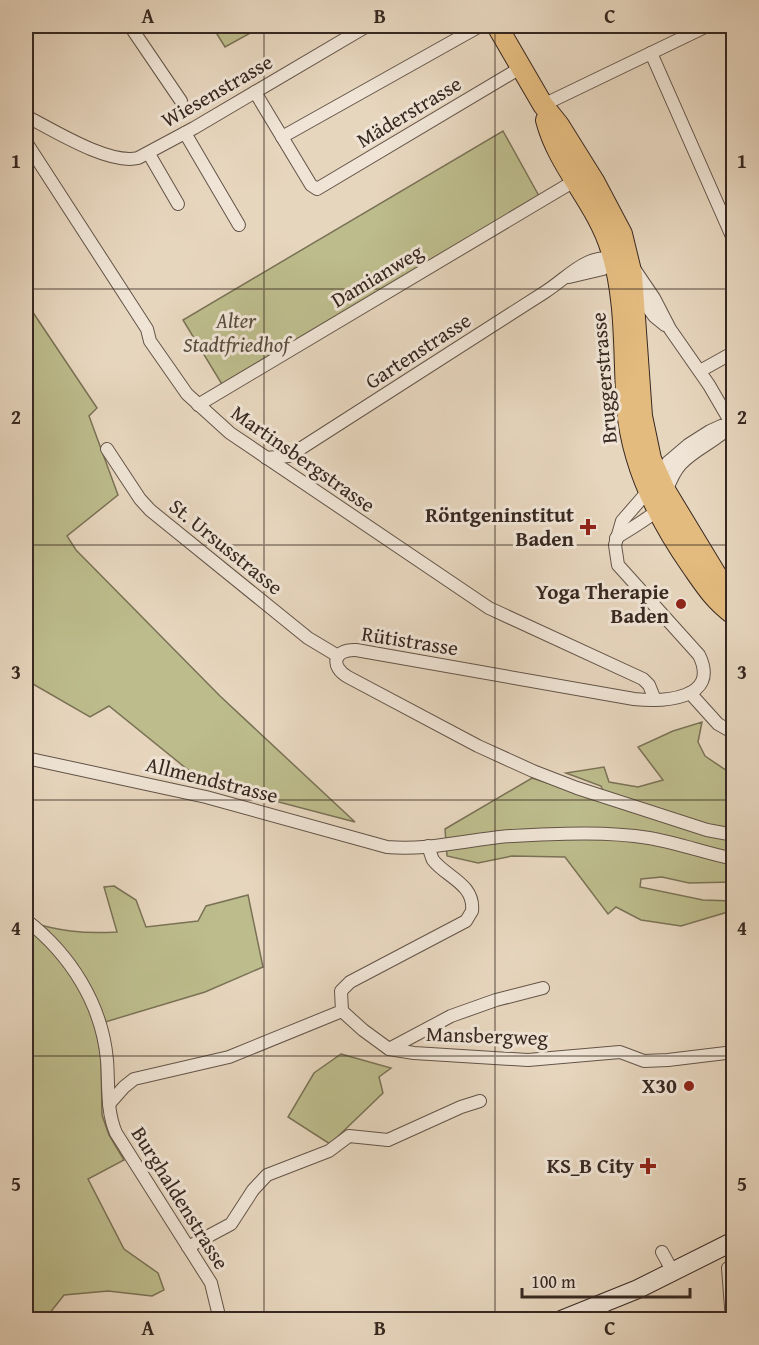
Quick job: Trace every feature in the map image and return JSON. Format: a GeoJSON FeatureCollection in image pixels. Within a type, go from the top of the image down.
{"type":"FeatureCollection","features":[{"type":"Feature","properties":{"kind":"main road","name":"Bruggerstrasse"},"geometry":{"type":"LineString","coordinates":[[498,26],[543,105],[594,181],[616,220],[624,241],[616,266]]}},
{"type":"Feature","properties":{"kind":"main road","name":"Bruggerstrasse"},"geometry":{"type":"LineString","coordinates":[[543,105],[552,138],[605,232],[616,266],[628,419],[637,462],[657,486],[728,594],[734,613]]}},
{"type":"Feature","properties":{"kind":"main road","name":"Bruggerstrasse"},"geometry":{"type":"LineString","coordinates":[[616,266],[634,287],[642,416],[657,486],[657,510],[674,541],[716,601],[734,613]]}},
{"type":"Feature","properties":{"kind":"main road"},"geometry":{"type":"LineString","coordinates":[[561,1320],[602,1312],[734,1240]]}},
{"type":"Feature","properties":{"kind":"street"},"geometry":{"type":"LineString","coordinates":[[130,26],[181,102]]}},
{"type":"Feature","properties":{"kind":"street","name":"Wiesenstrasse"},"geometry":{"type":"LineString","coordinates":[[26,116],[116,159],[133,159],[149,154],[367,26]]}},
{"type":"Feature","properties":{"kind":"street"},"geometry":{"type":"LineString","coordinates":[[255,92],[282,137],[480,26]]}},
{"type":"Feature","properties":{"kind":"street"},"geometry":{"type":"LineString","coordinates":[[543,105],[707,26]]}},
{"type":"Feature","properties":{"kind":"street"},"geometry":{"type":"LineString","coordinates":[[651,53],[734,241]]}},
{"type":"Feature","properties":{"kind":"street","name":"Mäderstrasse"},"geometry":{"type":"LineString","coordinates":[[282,137],[311,185],[321,188],[522,67]]}},
{"type":"Feature","properties":{"kind":"street"},"geometry":{"type":"LineString","coordinates":[[185,133],[239,225]]}},
{"type":"Feature","properties":{"kind":"street","name":"Martinsbergstrasse"},"geometry":{"type":"LineString","coordinates":[[26,142],[147,329],[154,347],[184,391],[198,405],[230,433],[284,471],[489,608],[643,679],[651,689],[655,700]]}},
{"type":"Feature","properties":{"kind":"street","name":"Wiesenstrasse"},"geometry":{"type":"LineString","coordinates":[[149,154],[178,204]]}},
{"type":"Feature","properties":{"kind":"street","name":"Damianweg"},"geometry":{"type":"LineString","coordinates":[[198,405],[576,180]]}},
{"type":"Feature","properties":{"kind":"street","name":"Gartenstrasse"},"geometry":{"type":"LineString","coordinates":[[266,458],[289,456],[568,277],[575,269],[591,260],[598,251],[605,232]]}},
{"type":"Feature","properties":{"kind":"street"},"geometry":{"type":"LineString","coordinates":[[591,260],[616,266],[654,298],[670,329],[700,371],[733,427]]}},
{"type":"Feature","properties":{"kind":"street","name":"Gartenstrasse"},"geometry":{"type":"LineString","coordinates":[[568,277],[616,266]]}},
{"type":"Feature","properties":{"kind":"street"},"geometry":{"type":"LineString","coordinates":[[634,287],[654,316],[670,329]]}},
{"type":"Feature","properties":{"kind":"street"},"geometry":{"type":"LineString","coordinates":[[700,371],[734,352]]}},
{"type":"Feature","properties":{"kind":"street"},"geometry":{"type":"LineString","coordinates":[[733,427],[721,426],[688,445],[668,462],[657,486],[628,512],[622,521],[616,539],[615,553],[618,565],[691,644],[701,659],[704,670],[702,680],[690,693],[718,724],[734,733]]}},
{"type":"Feature","properties":{"kind":"street","name":"St. Ursusstrasse"},"geometry":{"type":"LineString","coordinates":[[107,449],[140,499],[150,510],[308,638],[338,656]]}},
{"type":"Feature","properties":{"kind":"street"},"geometry":{"type":"LineString","coordinates":[[284,471],[289,456]]}},
{"type":"Feature","properties":{"kind":"street"},"geometry":{"type":"LineString","coordinates":[[616,539],[657,510]]}},
{"type":"Feature","properties":{"kind":"street","name":"Rütistrasse"},"geometry":{"type":"LineString","coordinates":[[690,693],[674,699],[655,700],[599,693],[356,650],[346,650],[338,656],[337,666],[343,674],[451,732],[513,762],[577,788],[707,830],[734,835]]}},
{"type":"Feature","properties":{"kind":"street","name":"Allmendstrasse"},"geometry":{"type":"LineString","coordinates":[[27,754],[206,797],[387,847],[428,846]]}},
{"type":"Feature","properties":{"kind":"street"},"geometry":{"type":"LineString","coordinates":[[109,1104],[129,1082],[141,1076],[229,1057],[342,1011],[341,992],[350,982],[466,921],[473,905],[470,895],[456,879],[435,862],[428,846],[502,837],[564,834],[612,835],[682,844],[734,859]]}},
{"type":"Feature","properties":{"kind":"street","name":"Burghaldenstrasse"},"geometry":{"type":"LineString","coordinates":[[26,920],[60,952],[89,996],[105,1042],[112,1125],[125,1150],[211,1283],[220,1320]]}},
{"type":"Feature","properties":{"kind":"street","name":"Mansbergweg"},"geometry":{"type":"LineString","coordinates":[[389,1049],[451,1016],[496,1000],[543,988]]}},
{"type":"Feature","properties":{"kind":"street","name":"Mansbergweg"},"geometry":{"type":"LineString","coordinates":[[342,1011],[389,1049],[414,1053],[528,1060],[620,1052],[644,1061],[734,1052]]}},
{"type":"Feature","properties":{"kind":"street"},"geometry":{"type":"LineString","coordinates":[[188,1247],[231,1224],[253,1190],[267,1175],[329,1151],[349,1136],[388,1140],[480,1101]]}},
{"type":"Feature","properties":{"kind":"street"},"geometry":{"type":"LineString","coordinates":[[662,1251],[673,1272]]}},
{"type":"Feature","properties":{"kind":"street"},"geometry":{"type":"LineString","coordinates":[[728,1268],[732,1320]]}},
{"type":"Feature","properties":{"kind":"green space"},"geometry":{"type":"Polygon","coordinates":[[[212,26],[263,26],[225,47],[212,26]]]}},
{"type":"Feature","properties":{"kind":"green space","name":"Alter Stadtfriedhof"},"geometry":{"type":"Polygon","coordinates":[[[503,131],[539,196],[223,386],[183,320],[503,131]]]}},
{"type":"Feature","properties":{"kind":"green space"},"geometry":{"type":"Polygon","coordinates":[[[26,302],[97,408],[89,416],[118,495],[67,536],[76,550],[220,696],[355,822],[203,782],[109,706],[90,717],[26,680],[26,302]]]}},
{"type":"Feature","properties":{"kind":"green space"},"geometry":{"type":"Polygon","coordinates":[[[702,722],[698,742],[705,756],[733,775],[733,882],[689,883],[662,877],[641,879],[640,887],[703,900],[733,901],[731,911],[681,926],[641,920],[616,907],[608,914],[565,857],[512,856],[478,863],[447,856],[445,829],[532,778],[608,802],[601,786],[566,773],[604,767],[609,782],[638,787],[663,780],[638,747],[673,731],[702,722]]]}},
{"type":"Feature","properties":{"kind":"green space"},"geometry":{"type":"Polygon","coordinates":[[[114,886],[136,900],[146,927],[198,921],[206,906],[248,895],[263,967],[205,992],[95,1025],[101,1056],[102,1115],[109,1135],[124,1160],[88,1179],[124,1249],[158,1273],[164,1290],[152,1296],[108,1291],[64,1295],[49,1314],[48,1319],[26,1319],[26,921],[71,931],[117,932],[104,887],[114,886]]]}},
{"type":"Feature","properties":{"kind":"green space"},"geometry":{"type":"Polygon","coordinates":[[[341,1054],[391,1068],[379,1077],[383,1093],[330,1144],[288,1117],[314,1073],[341,1054]]]}},
{"type":"Feature","properties":{"kind":"place","name":"Röntgeninstitut Baden"},"geometry":{"type":"Point","coordinates":[588,527]}},
{"type":"Feature","properties":{"kind":"place","name":"Yoga Therapie Baden"},"geometry":{"type":"Point","coordinates":[681,604]}},
{"type":"Feature","properties":{"kind":"place","name":"X30"},"geometry":{"type":"Point","coordinates":[689,1086]}},
{"type":"Feature","properties":{"kind":"place","name":"KS_B City"},"geometry":{"type":"Point","coordinates":[648,1166]}}]}
